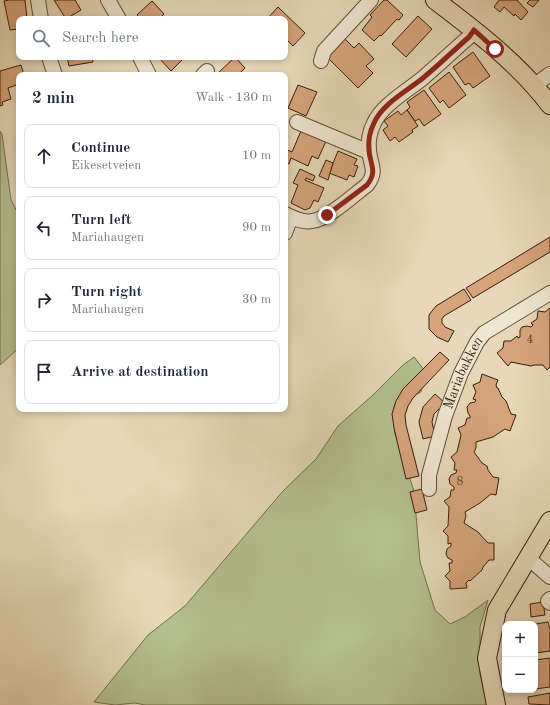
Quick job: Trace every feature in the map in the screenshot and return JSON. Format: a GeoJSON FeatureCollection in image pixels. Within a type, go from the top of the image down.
{"type":"FeatureCollection","features":[{"type":"Feature","properties":{"kind":"main road"},"geometry":{"type":"LineString","coordinates":[[435,0],[474,30],[535,85],[550,105]]}},
{"type":"Feature","properties":{"kind":"main road"},"geometry":{"type":"LineString","coordinates":[[496,705],[487,658],[497,610],[550,521]]}},
{"type":"Feature","properties":{"kind":"street"},"geometry":{"type":"LineString","coordinates":[[38,0],[41,16]]}},
{"type":"Feature","properties":{"kind":"street"},"geometry":{"type":"LineString","coordinates":[[108,0],[118,16]]}},
{"type":"Feature","properties":{"kind":"street"},"geometry":{"type":"LineString","coordinates":[[321,61],[324,51],[371,0]]}},
{"type":"Feature","properties":{"kind":"street"},"geometry":{"type":"LineString","coordinates":[[288,215],[308,222],[319,219],[327,215],[367,185],[372,179],[373,173],[369,152],[370,133],[373,124],[380,113],[469,37],[474,30]]}},
{"type":"Feature","properties":{"kind":"street"},"geometry":{"type":"LineString","coordinates":[[51,60],[54,72]]}},
{"type":"Feature","properties":{"kind":"street"},"geometry":{"type":"LineString","coordinates":[[142,60],[148,72]]}},
{"type":"Feature","properties":{"kind":"street"},"geometry":{"type":"LineString","coordinates":[[535,85],[550,74]]}},
{"type":"Feature","properties":{"kind":"street"},"geometry":{"type":"LineString","coordinates":[[297,122],[369,152]]}},
{"type":"Feature","properties":{"kind":"street","name":"Mariabakken"},"geometry":{"type":"LineString","coordinates":[[429,489],[429,475],[445,416],[461,373],[477,342],[484,333],[550,293]]}},
{"type":"Feature","properties":{"kind":"street"},"geometry":{"type":"LineString","coordinates":[[528,558],[550,577]]}},
{"type":"Feature","properties":{"kind":"street"},"geometry":{"type":"LineString","coordinates":[[550,599],[548,601],[550,603]]}},
{"type":"Feature","properties":{"kind":"green space"},"geometry":{"type":"Polygon","coordinates":[[[0,131],[2,134],[11,200],[16,209],[16,351],[0,365],[0,131]]]}},
{"type":"Feature","properties":{"kind":"green space"},"geometry":{"type":"Polygon","coordinates":[[[414,357],[425,371],[421,392],[394,406],[395,434],[414,491],[420,562],[435,610],[450,624],[465,617],[488,600],[480,627],[480,674],[487,705],[145,705],[135,703],[115,705],[94,702],[148,635],[185,606],[283,491],[316,459],[338,426],[374,394],[403,365],[414,357]]]}},
{"type":"Feature","properties":{"kind":"building"},"geometry":{"type":"Polygon","coordinates":[[[25,0],[27,16],[16,16],[16,29],[10,30],[4,1],[25,0]]]}},
{"type":"Feature","properties":{"kind":"building"},"geometry":{"type":"Polygon","coordinates":[[[54,0],[75,0],[81,10],[71,16],[64,16],[54,0]]]}},
{"type":"Feature","properties":{"kind":"building"},"geometry":{"type":"Polygon","coordinates":[[[384,0],[387,0],[403,15],[374,41],[362,30],[372,17],[370,15],[384,0]]]}},
{"type":"Feature","properties":{"kind":"building"},"geometry":{"type":"Polygon","coordinates":[[[499,0],[517,0],[528,12],[521,20],[504,7],[500,12],[494,7],[499,0]]]}},
{"type":"Feature","properties":{"kind":"building"},"geometry":{"type":"Polygon","coordinates":[[[530,0],[539,0],[533,7],[527,3],[530,0]]]}},
{"type":"Feature","properties":{"kind":"building"},"geometry":{"type":"Polygon","coordinates":[[[152,1],[164,14],[162,16],[137,15],[152,1]]]}},
{"type":"Feature","properties":{"kind":"building"},"geometry":{"type":"Polygon","coordinates":[[[278,7],[287,16],[270,16],[278,7]]]}},
{"type":"Feature","properties":{"kind":"building"},"geometry":{"type":"Polygon","coordinates":[[[418,16],[432,29],[406,57],[392,44],[418,16]]]}},
{"type":"Feature","properties":{"kind":"building"},"geometry":{"type":"Polygon","coordinates":[[[288,17],[305,33],[293,46],[288,41],[288,17]]]}},
{"type":"Feature","properties":{"kind":"building"},"geometry":{"type":"Polygon","coordinates":[[[343,37],[354,48],[359,43],[374,59],[366,66],[373,73],[358,88],[325,55],[343,37]]]}},
{"type":"Feature","properties":{"kind":"building"},"geometry":{"type":"Polygon","coordinates":[[[473,52],[490,76],[473,88],[469,83],[465,85],[453,67],[473,52]]]}},
{"type":"Feature","properties":{"kind":"building"},"geometry":{"type":"Polygon","coordinates":[[[68,60],[93,60],[93,62],[69,66],[68,60]]]}},
{"type":"Feature","properties":{"kind":"building"},"geometry":{"type":"Polygon","coordinates":[[[161,60],[182,60],[171,71],[161,60]]]}},
{"type":"Feature","properties":{"kind":"building"},"geometry":{"type":"Polygon","coordinates":[[[232,60],[238,60],[245,68],[241,72],[219,72],[232,60]]]}},
{"type":"Feature","properties":{"kind":"building"},"geometry":{"type":"Polygon","coordinates":[[[21,65],[23,72],[16,72],[16,85],[8,88],[11,99],[2,102],[3,105],[0,106],[0,71],[21,65]]]}},
{"type":"Feature","properties":{"kind":"building"},"geometry":{"type":"Polygon","coordinates":[[[449,72],[466,95],[449,108],[443,100],[440,103],[429,88],[449,72]]]}},
{"type":"Feature","properties":{"kind":"building"},"geometry":{"type":"Polygon","coordinates":[[[298,85],[317,92],[306,116],[288,108],[298,85]]]}},
{"type":"Feature","properties":{"kind":"building"},"geometry":{"type":"Polygon","coordinates":[[[424,90],[441,114],[424,126],[419,119],[415,121],[407,110],[410,107],[407,102],[424,90]]]}},
{"type":"Feature","properties":{"kind":"building"},"geometry":{"type":"Polygon","coordinates":[[[407,110],[418,126],[412,130],[413,132],[399,142],[395,137],[390,141],[383,130],[388,126],[384,121],[398,111],[401,115],[407,110]]]}},
{"type":"Feature","properties":{"kind":"building"},"geometry":{"type":"Polygon","coordinates":[[[301,131],[326,141],[318,159],[312,156],[308,166],[291,158],[288,164],[288,150],[292,152],[301,131]]]}},
{"type":"Feature","properties":{"kind":"building"},"geometry":{"type":"Polygon","coordinates":[[[338,151],[357,159],[354,165],[358,166],[354,177],[349,175],[347,180],[329,173],[338,151]]]}},
{"type":"Feature","properties":{"kind":"building"},"geometry":{"type":"Polygon","coordinates":[[[326,160],[333,163],[328,180],[319,176],[326,160]]]}},
{"type":"Feature","properties":{"kind":"building"},"geometry":{"type":"Polygon","coordinates":[[[300,169],[315,176],[313,181],[306,178],[305,180],[324,188],[318,202],[314,200],[310,208],[305,210],[291,203],[298,185],[293,183],[300,169]]]}},
{"type":"Feature","properties":{"kind":"building"},"geometry":{"type":"Polygon","coordinates":[[[550,237],[550,252],[473,298],[466,288],[550,237]]]}},
{"type":"Feature","properties":{"kind":"building"},"geometry":{"type":"Polygon","coordinates":[[[464,289],[471,300],[444,316],[442,319],[442,323],[445,327],[454,331],[448,342],[437,337],[429,329],[429,315],[436,306],[464,289]]]}},
{"type":"Feature","properties":{"kind":"building"},"geometry":{"type":"Polygon","coordinates":[[[550,308],[550,367],[547,370],[543,365],[531,366],[511,362],[508,366],[497,353],[503,348],[504,341],[511,341],[517,336],[518,338],[520,337],[520,330],[522,327],[531,327],[533,325],[531,323],[537,319],[538,311],[545,312],[550,308]]]}},
{"type":"Feature","properties":{"kind":"building"},"geometry":{"type":"Polygon","coordinates":[[[440,352],[449,360],[413,398],[405,415],[406,425],[419,476],[406,479],[392,414],[396,401],[403,389],[440,352]]]}},
{"type":"Feature","properties":{"kind":"building"},"geometry":{"type":"Polygon","coordinates":[[[482,374],[498,380],[496,385],[497,388],[506,401],[511,414],[516,415],[510,431],[505,429],[493,437],[476,442],[474,452],[482,463],[487,466],[493,477],[499,478],[496,495],[491,494],[465,512],[466,516],[464,523],[478,532],[488,543],[494,543],[494,560],[489,560],[482,570],[466,583],[467,588],[450,589],[450,581],[445,576],[450,571],[449,563],[452,563],[452,560],[448,558],[446,554],[447,549],[451,546],[451,543],[448,544],[448,536],[443,531],[448,526],[449,507],[444,501],[450,497],[451,490],[454,490],[454,487],[450,484],[449,479],[451,475],[456,473],[457,470],[454,470],[455,463],[451,457],[457,452],[461,435],[458,428],[465,425],[467,418],[470,418],[467,407],[470,403],[475,402],[476,400],[473,399],[476,392],[473,385],[480,382],[482,374]]]}},
{"type":"Feature","properties":{"kind":"building"},"geometry":{"type":"Polygon","coordinates":[[[435,394],[445,403],[434,414],[432,422],[435,436],[423,439],[419,422],[423,407],[435,394]]]}},
{"type":"Feature","properties":{"kind":"building"},"geometry":{"type":"Polygon","coordinates":[[[422,489],[427,510],[415,513],[410,492],[422,489]]]}},
{"type":"Feature","properties":{"kind":"building"},"geometry":{"type":"Polygon","coordinates":[[[543,602],[545,615],[531,617],[530,604],[543,602]]]}},
{"type":"Feature","properties":{"kind":"building"},"geometry":{"type":"Polygon","coordinates":[[[548,622],[550,629],[550,651],[538,653],[538,624],[548,622]]]}},
{"type":"Feature","properties":{"kind":"building"},"geometry":{"type":"Polygon","coordinates":[[[550,658],[550,687],[538,689],[538,660],[550,658]]]}},
{"type":"Feature","properties":{"kind":"building"},"geometry":{"type":"Polygon","coordinates":[[[550,693],[550,705],[529,704],[528,697],[550,693]]]}},
{"type":"Feature","properties":{"kind":"route"},"geometry":{"type":"LineString","coordinates":[[327,215],[367,185],[372,179],[373,167],[369,152],[370,133],[376,118],[385,107],[423,78],[469,37],[474,30],[495,49]]}}]}
